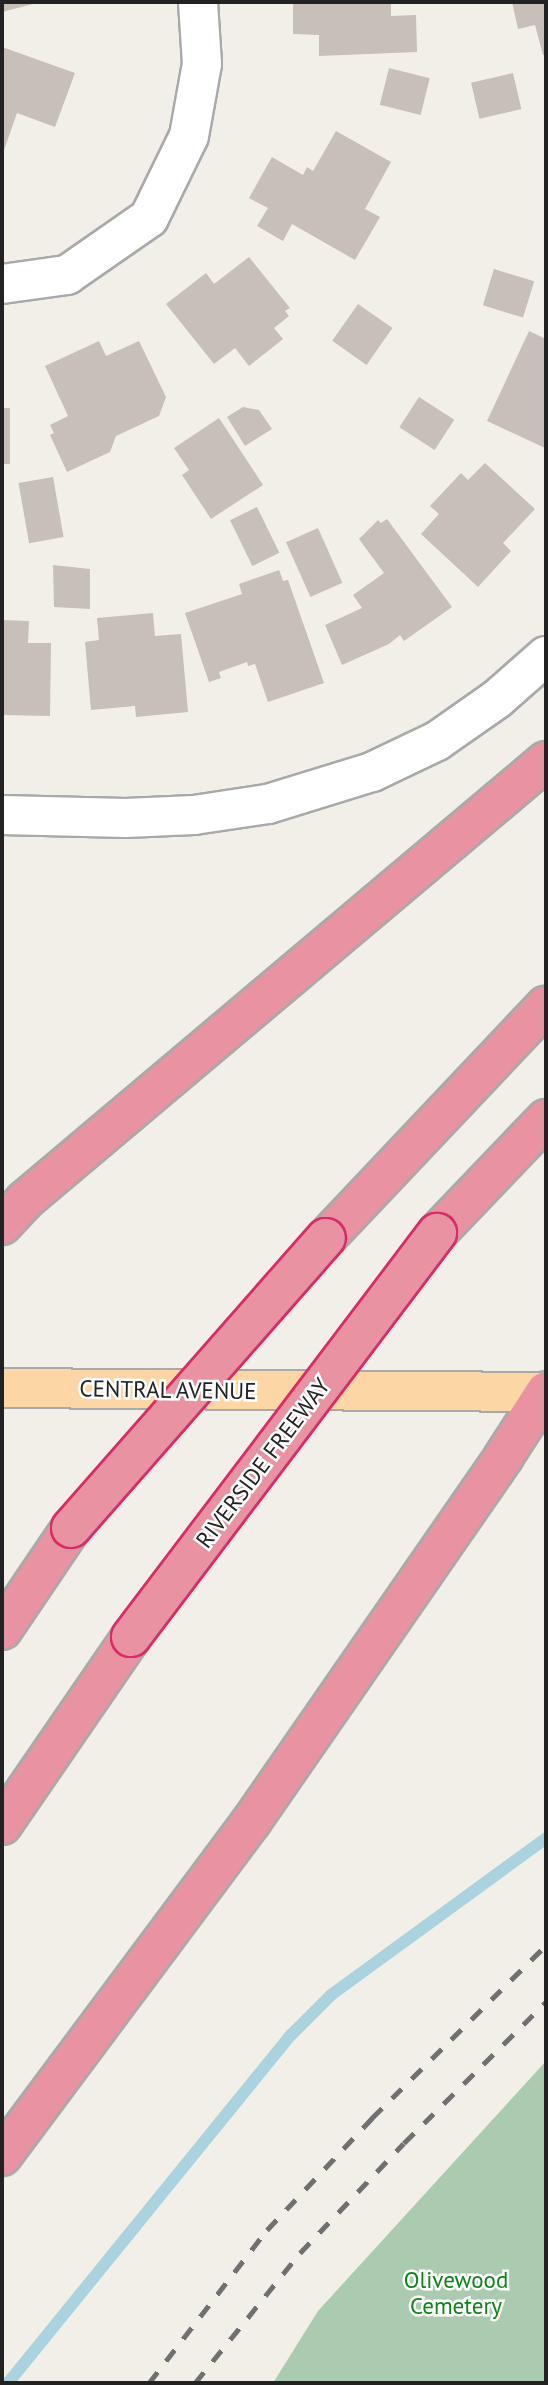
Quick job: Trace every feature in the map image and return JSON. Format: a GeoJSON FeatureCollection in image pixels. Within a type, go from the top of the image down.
{"type":"FeatureCollection","features":[{"type":"Feature","properties":{"kind":"highway"},"geometry":{"type":"LineString","coordinates":[[2,1225],[24,1200],[546,761]]}},
{"type":"Feature","properties":{"kind":"highway"},"geometry":{"type":"LineString","coordinates":[[2,1630],[71,1528],[326,1238],[546,1005]]}},
{"type":"Feature","properties":{"kind":"highway","name":"RIVERSIDE FREEWAY"},"geometry":{"type":"LineString","coordinates":[[2,1825],[131,1637],[437,1233],[546,1119]]}},
{"type":"Feature","properties":{"kind":"highway"},"geometry":{"type":"LineString","coordinates":[[2,2156],[251,1822],[546,1393]]}},
{"type":"Feature","properties":{"kind":"main road","name":"CENTRAL AVENUE"},"geometry":{"type":"LineString","coordinates":[[2,1388],[546,1393]]}},
{"type":"Feature","properties":{"kind":"street"},"geometry":{"type":"LineString","coordinates":[[2,284],[67,275],[149,218],[189,136],[202,64],[198,2]]}},
{"type":"Feature","properties":{"kind":"street"},"geometry":{"type":"LineString","coordinates":[[2,815],[194,815],[268,804],[372,772],[437,741],[497,699],[546,656]]}},
{"type":"Feature","properties":{"kind":"green space","name":"Olivewood Cemetery"},"geometry":{"type":"Polygon","coordinates":[[[546,2061],[546,2383],[273,2383],[318,2311],[546,2061]]]}},
{"type":"Feature","properties":{"kind":"building"},"geometry":{"type":"Polygon","coordinates":[[[2,2],[37,2],[37,3],[2,12],[2,2]]]}},
{"type":"Feature","properties":{"kind":"building"},"geometry":{"type":"Polygon","coordinates":[[[293,2],[391,2],[391,16],[416,15],[417,52],[319,56],[319,35],[293,34],[293,2]]]}},
{"type":"Feature","properties":{"kind":"building"},"geometry":{"type":"Polygon","coordinates":[[[512,2],[546,2],[546,55],[543,55],[535,25],[518,29],[512,2]]]}},
{"type":"Feature","properties":{"kind":"building"},"geometry":{"type":"Polygon","coordinates":[[[2,47],[75,73],[55,127],[17,113],[2,156],[2,47]]]}},
{"type":"Feature","properties":{"kind":"building"},"geometry":{"type":"Polygon","coordinates":[[[389,68],[430,78],[421,115],[380,105],[389,68]]]}},
{"type":"Feature","properties":{"kind":"building"},"geometry":{"type":"Polygon","coordinates":[[[513,73],[521,109],[479,119],[471,83],[513,73]]]}},
{"type":"Feature","properties":{"kind":"building"},"geometry":{"type":"Polygon","coordinates":[[[336,131],[391,162],[365,209],[380,217],[355,260],[292,224],[283,241],[257,226],[268,208],[249,198],[272,157],[303,175],[307,167],[313,171],[336,131]]]}},
{"type":"Feature","properties":{"kind":"building"},"geometry":{"type":"Polygon","coordinates":[[[249,257],[290,308],[285,311],[289,316],[274,328],[283,339],[249,366],[235,348],[214,364],[166,304],[206,273],[214,284],[249,257]]]}},
{"type":"Feature","properties":{"kind":"building"},"geometry":{"type":"Polygon","coordinates":[[[494,269],[534,281],[523,318],[483,305],[494,269]]]}},
{"type":"Feature","properties":{"kind":"building"},"geometry":{"type":"Polygon","coordinates":[[[358,304],[392,328],[367,365],[332,341],[358,304]]]}},
{"type":"Feature","properties":{"kind":"building"},"geometry":{"type":"Polygon","coordinates":[[[529,331],[546,339],[545,448],[487,421],[529,331]]]}},
{"type":"Feature","properties":{"kind":"building"},"geometry":{"type":"Polygon","coordinates":[[[99,341],[106,356],[139,341],[166,397],[159,416],[116,436],[110,452],[67,472],[50,435],[54,433],[50,425],[68,416],[45,366],[99,341]]]}},
{"type":"Feature","properties":{"kind":"building"},"geometry":{"type":"Polygon","coordinates":[[[419,397],[454,420],[435,450],[399,427],[419,397]]]}},
{"type":"Feature","properties":{"kind":"building"},"geometry":{"type":"Polygon","coordinates":[[[243,407],[259,410],[272,429],[245,446],[227,417],[243,407]]]}},
{"type":"Feature","properties":{"kind":"building"},"geometry":{"type":"Polygon","coordinates":[[[2,408],[10,408],[10,464],[2,464],[2,408]]]}},
{"type":"Feature","properties":{"kind":"building"},"geometry":{"type":"Polygon","coordinates":[[[219,418],[263,485],[211,519],[182,475],[189,470],[174,448],[219,418]]]}},
{"type":"Feature","properties":{"kind":"building"},"geometry":{"type":"Polygon","coordinates":[[[485,463],[535,509],[503,543],[511,551],[478,587],[421,534],[439,514],[430,506],[461,473],[468,480],[485,463]]]}},
{"type":"Feature","properties":{"kind":"building"},"geometry":{"type":"Polygon","coordinates":[[[53,477],[64,537],[29,543],[19,483],[53,477]]]}},
{"type":"Feature","properties":{"kind":"building"},"geometry":{"type":"Polygon","coordinates":[[[257,507],[279,553],[252,566],[230,520],[257,507]]]}},
{"type":"Feature","properties":{"kind":"building"},"geometry":{"type":"Polygon","coordinates":[[[387,519],[452,607],[404,641],[400,635],[389,644],[342,665],[325,625],[362,608],[353,595],[384,573],[359,539],[378,520],[381,523],[387,519]]]}},
{"type":"Feature","properties":{"kind":"building"},"geometry":{"type":"Polygon","coordinates":[[[318,528],[342,583],[310,597],[286,542],[318,528]]]}},
{"type":"Feature","properties":{"kind":"building"},"geometry":{"type":"Polygon","coordinates":[[[53,565],[90,569],[90,609],[54,607],[53,565]]]}},
{"type":"Feature","properties":{"kind":"building"},"geometry":{"type":"Polygon","coordinates":[[[279,570],[283,581],[288,580],[324,683],[268,702],[255,664],[248,666],[247,662],[219,672],[221,678],[209,682],[185,613],[242,594],[239,584],[279,570]]]}},
{"type":"Feature","properties":{"kind":"building"},"geometry":{"type":"Polygon","coordinates":[[[153,613],[155,636],[181,634],[188,712],[136,717],[135,706],[91,710],[85,642],[99,640],[97,618],[153,613]]]}},
{"type":"Feature","properties":{"kind":"building"},"geometry":{"type":"Polygon","coordinates":[[[2,620],[29,621],[28,643],[51,643],[50,716],[2,715],[2,620]]]}},
{"type":"Feature","properties":{"kind":"waterway"},"geometry":{"type":"LineString","coordinates":[[8,2383],[291,2035],[331,1995],[546,1838]]}},
{"type":"Feature","properties":{"kind":"railway"},"geometry":{"type":"LineString","coordinates":[[149,2383],[267,2230],[372,2118],[546,1945]]}},
{"type":"Feature","properties":{"kind":"railway"},"geometry":{"type":"LineString","coordinates":[[195,2383],[300,2253],[404,2143],[546,2002]]}}]}
